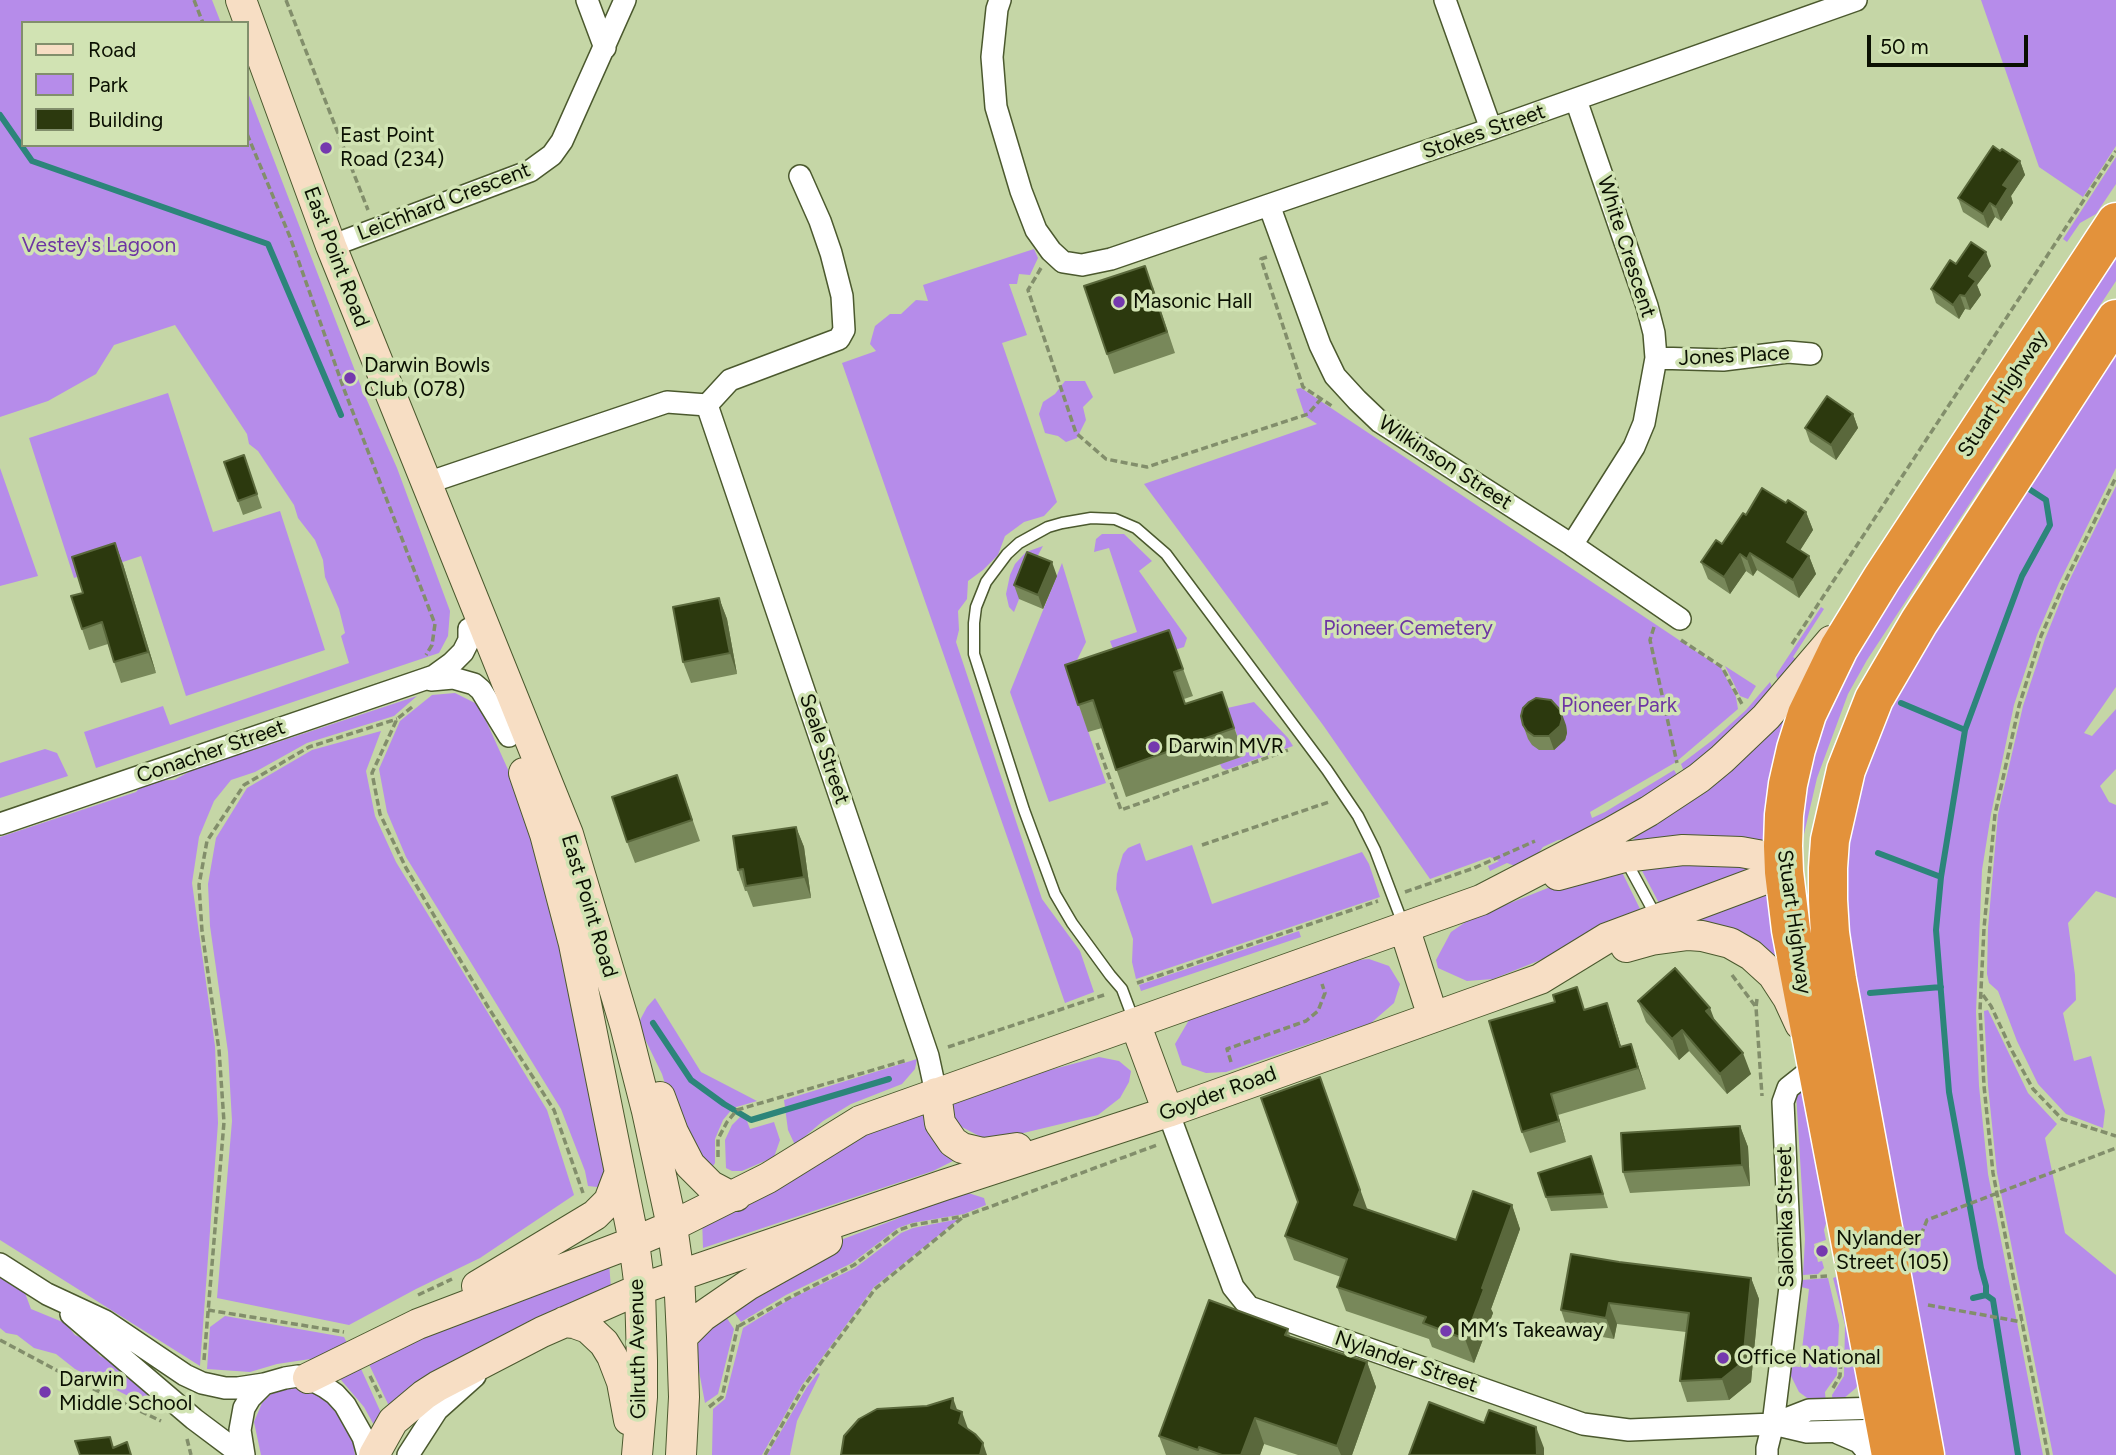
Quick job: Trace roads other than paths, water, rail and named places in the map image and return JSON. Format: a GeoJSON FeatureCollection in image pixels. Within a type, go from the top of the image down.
{"type":"FeatureCollection","features":[{"type":"Feature","properties":{"kind":"highway","name":"Stuart Highway"},"geometry":{"type":"LineString","coordinates":[[1899,1434],[1798,970],[1786,868],[1784,815],[1788,784],[1807,714],[1839,648],[1882,578],[2116,222]]}},
{"type":"Feature","properties":{"kind":"highway","name":"Stuart Highway"},"geometry":{"type":"LineString","coordinates":[[1899,1434],[1868,1155],[1830,933],[1830,840],[1841,785],[1874,699],[2116,320]]}},
{"type":"Feature","properties":{"kind":"highway"},"geometry":{"type":"LineString","coordinates":[[1841,785],[1804,853],[1786,868],[1803,886],[1814,913],[1847,1037]]}},
{"type":"Feature","properties":{"kind":"street","name":"East Point Road"},"geometry":{"type":"LineString","coordinates":[[241,0],[331,246],[568,834],[625,1025],[647,1111],[672,1226],[679,1275]]}},
{"type":"Feature","properties":{"kind":"street"},"geometry":{"type":"LineString","coordinates":[[586,0],[605,48]]}},
{"type":"Feature","properties":{"kind":"street","name":"Leichhard Crescent"},"geometry":{"type":"LineString","coordinates":[[331,246],[530,171],[552,156],[562,141],[625,0]]}},
{"type":"Feature","properties":{"kind":"street","name":"Stokes Street"},"geometry":{"type":"LineString","coordinates":[[1000,0],[992,57],[996,107],[1021,191],[1036,230],[1051,251],[1063,262],[1082,265],[1111,259],[1491,130],[1853,0]]}},
{"type":"Feature","properties":{"kind":"street"},"geometry":{"type":"LineString","coordinates":[[1445,0],[1491,130]]}},
{"type":"Feature","properties":{"kind":"street","name":"White Crescent"},"geometry":{"type":"LineString","coordinates":[[1572,545],[1634,447],[1644,423],[1656,358],[1654,334],[1647,306],[1576,100]]}},
{"type":"Feature","properties":{"kind":"street"},"geometry":{"type":"LineString","coordinates":[[427,483],[667,402],[707,405],[730,380],[832,343],[842,334],[842,296],[831,253],[800,176]]}},
{"type":"Feature","properties":{"kind":"street","name":"Wilkinson Street"},"geometry":{"type":"LineString","coordinates":[[1269,205],[1320,345],[1335,376],[1342,384],[1380,422],[1572,545],[1679,628]]}},
{"type":"Feature","properties":{"kind":"street","name":"Jones Place"},"geometry":{"type":"LineString","coordinates":[[1656,358],[1723,360],[1788,352],[1811,354]]}},
{"type":"Feature","properties":{"kind":"street","name":"Seale Street"},"geometry":{"type":"LineString","coordinates":[[707,405],[928,1056],[936,1093]]}},
{"type":"Feature","properties":{"kind":"street","name":"East Point Road"},"geometry":{"type":"LineString","coordinates":[[454,550],[469,629],[479,664],[522,767],[564,900],[594,1036],[634,1242]]}},
{"type":"Feature","properties":{"kind":"street"},"geometry":{"type":"LineString","coordinates":[[415,1311],[634,1242],[672,1226],[736,1196],[860,1121],[1553,876],[1618,845],[1746,738],[1796,685],[1882,578]]}},
{"type":"Feature","properties":{"kind":"street","name":"Conacher Street"},"geometry":{"type":"LineString","coordinates":[[0,824],[422,681],[445,669],[459,657],[467,646],[469,629]]}},
{"type":"Feature","properties":{"kind":"street","name":"Conacher Street"},"geometry":{"type":"LineString","coordinates":[[422,681],[453,678],[474,684],[481,690],[509,736]]}},
{"type":"Feature","properties":{"kind":"street"},"geometry":{"type":"LineString","coordinates":[[1618,845],[1722,850],[1763,856],[1786,868]]}},
{"type":"Feature","properties":{"kind":"street","name":"Goyder Road"},"geometry":{"type":"LineString","coordinates":[[374,1455],[393,1421],[438,1386],[564,1322],[640,1289],[944,1185],[1134,1124],[1540,979],[1607,938],[1786,868]]}},
{"type":"Feature","properties":{"kind":"street"},"geometry":{"type":"LineString","coordinates":[[1404,927],[1433,1017]]}},
{"type":"Feature","properties":{"kind":"street"},"geometry":{"type":"LineString","coordinates":[[1540,979],[1613,951],[1651,940],[1688,935],[1717,939],[1751,955],[1773,975],[1797,1016],[1817,1065]]}},
{"type":"Feature","properties":{"kind":"street"},"geometry":{"type":"LineString","coordinates":[[1135,1023],[1168,1112]]}},
{"type":"Feature","properties":{"kind":"street"},"geometry":{"type":"LineString","coordinates":[[625,1025],[647,1063],[673,1132],[690,1165],[711,1186],[736,1196]]}},
{"type":"Feature","properties":{"kind":"street","name":"Salonika Street"},"geometry":{"type":"LineString","coordinates":[[1768,1455],[1791,1279],[1783,1102],[1788,1088],[1817,1065]]}},
{"type":"Feature","properties":{"kind":"street"},"geometry":{"type":"LineString","coordinates":[[936,1093],[937,1112],[945,1132],[962,1148],[983,1153],[1000,1152],[1134,1124]]}},
{"type":"Feature","properties":{"kind":"street","name":"Nylander Street"},"geometry":{"type":"LineString","coordinates":[[1168,1112],[1233,1287],[1249,1307],[1583,1424],[1629,1430],[1773,1424],[1800,1432],[1832,1421],[1899,1434]]}},
{"type":"Feature","properties":{"kind":"street"},"geometry":{"type":"LineString","coordinates":[[308,1378],[415,1311],[603,1209],[614,1192],[620,1172]]}},
{"type":"Feature","properties":{"kind":"street"},"geometry":{"type":"LineString","coordinates":[[682,1337],[703,1316],[768,1272],[825,1242],[891,1214],[944,1185]]}},
{"type":"Feature","properties":{"kind":"street","name":"Gilruth Avenue"},"geometry":{"type":"LineString","coordinates":[[634,1242],[640,1289],[642,1397],[637,1455]]}},
{"type":"Feature","properties":{"kind":"street"},"geometry":{"type":"LineString","coordinates":[[0,1264],[47,1294],[105,1321],[173,1369],[202,1382],[238,1388],[285,1377],[308,1378],[335,1394],[345,1405],[359,1429],[369,1455]]}},
{"type":"Feature","properties":{"kind":"street","name":"Gilruth Avenue"},"geometry":{"type":"LineString","coordinates":[[679,1275],[684,1397],[681,1455]]}},
{"type":"Feature","properties":{"kind":"street"},"geometry":{"type":"LineString","coordinates":[[47,1294],[194,1419],[243,1455]]}},
{"type":"Feature","properties":{"kind":"street"},"geometry":{"type":"LineString","coordinates":[[564,1322],[588,1328],[596,1334],[612,1356],[628,1408],[631,1455]]}},
{"type":"Feature","properties":{"kind":"street"},"geometry":{"type":"LineString","coordinates":[[408,1455],[437,1410],[497,1356]]}},
{"type":"Feature","properties":{"kind":"street"},"geometry":{"type":"LineString","coordinates":[[243,1455],[241,1418],[250,1398],[264,1384]]}},
{"type":"Feature","properties":{"kind":"street","name":"Salonika Street"},"geometry":{"type":"LineString","coordinates":[[1773,1424],[1782,1455]]}},
{"type":"Feature","properties":{"kind":"lane"},"geometry":{"type":"LineString","coordinates":[[1135,1023],[1122,989],[1072,923],[1055,894],[978,670],[973,638],[974,623],[976,607],[986,582],[1019,543],[1048,527],[1104,517],[1136,528],[1166,555],[1362,823],[1404,927]]}},
{"type":"Feature","properties":{"kind":"lane"},"geometry":{"type":"LineString","coordinates":[[1618,845],[1657,918]]}},
{"type":"Feature","properties":{"kind":"waterway"},"geometry":{"type":"LineString","coordinates":[[0,115],[21,145]]}},
{"type":"Feature","properties":{"kind":"waterway"},"geometry":{"type":"LineString","coordinates":[[22,147],[32,161],[268,244],[341,415]]}},
{"type":"Feature","properties":{"kind":"waterway"},"geometry":{"type":"LineString","coordinates":[[1973,1298],[1986,1295],[1986,1286],[1949,1092],[1936,930],[1941,877],[1965,730],[2022,576],[2050,525],[2046,500],[2029,489]]}},
{"type":"Feature","properties":{"kind":"waterway"},"geometry":{"type":"LineString","coordinates":[[1901,703],[1965,730]]}},
{"type":"Feature","properties":{"kind":"waterway"},"geometry":{"type":"LineString","coordinates":[[1878,853],[1941,877]]}},
{"type":"Feature","properties":{"kind":"waterway"},"geometry":{"type":"LineString","coordinates":[[1870,993],[1941,987]]}},
{"type":"Feature","properties":{"kind":"waterway"},"geometry":{"type":"LineString","coordinates":[[653,1023],[691,1080],[751,1120],[889,1079]]}},
{"type":"Feature","properties":{"kind":"waterway"},"geometry":{"type":"LineString","coordinates":[[1986,1295],[1993,1300],[2018,1455]]}},
{"type":"Feature","properties":{"kind":"place","name":"East Point Road (234)"},"geometry":{"type":"Point","coordinates":[326,148]}},
{"type":"Feature","properties":{"kind":"place","name":"Masonic Hall"},"geometry":{"type":"Point","coordinates":[1119,302]}},
{"type":"Feature","properties":{"kind":"place","name":"Darwin Bowls Club (078)"},"geometry":{"type":"Point","coordinates":[350,378]}},
{"type":"Feature","properties":{"kind":"place","name":"Darwin MVR"},"geometry":{"type":"Point","coordinates":[1154,747]}},
{"type":"Feature","properties":{"kind":"place","name":"Nylander Street (105)"},"geometry":{"type":"Point","coordinates":[1822,1251]}},
{"type":"Feature","properties":{"kind":"place","name":"MM’s Takeaway"},"geometry":{"type":"Point","coordinates":[1446,1331]}},
{"type":"Feature","properties":{"kind":"place","name":"Office National"},"geometry":{"type":"Point","coordinates":[1723,1358]}},
{"type":"Feature","properties":{"kind":"place","name":"Darwin Middle School"},"geometry":{"type":"Point","coordinates":[45,1392]}},
{"type":"Feature","properties":{"kind":"park label","name":"Vestey's Lagoon"},"geometry":{"type":"Point","coordinates":[99,246]}},
{"type":"Feature","properties":{"kind":"park label","name":"Pioneer Cemetery"},"geometry":{"type":"Point","coordinates":[1408,629]}},
{"type":"Feature","properties":{"kind":"park label","name":"Pioneer Park"},"geometry":{"type":"Point","coordinates":[1619,706]}}]}
